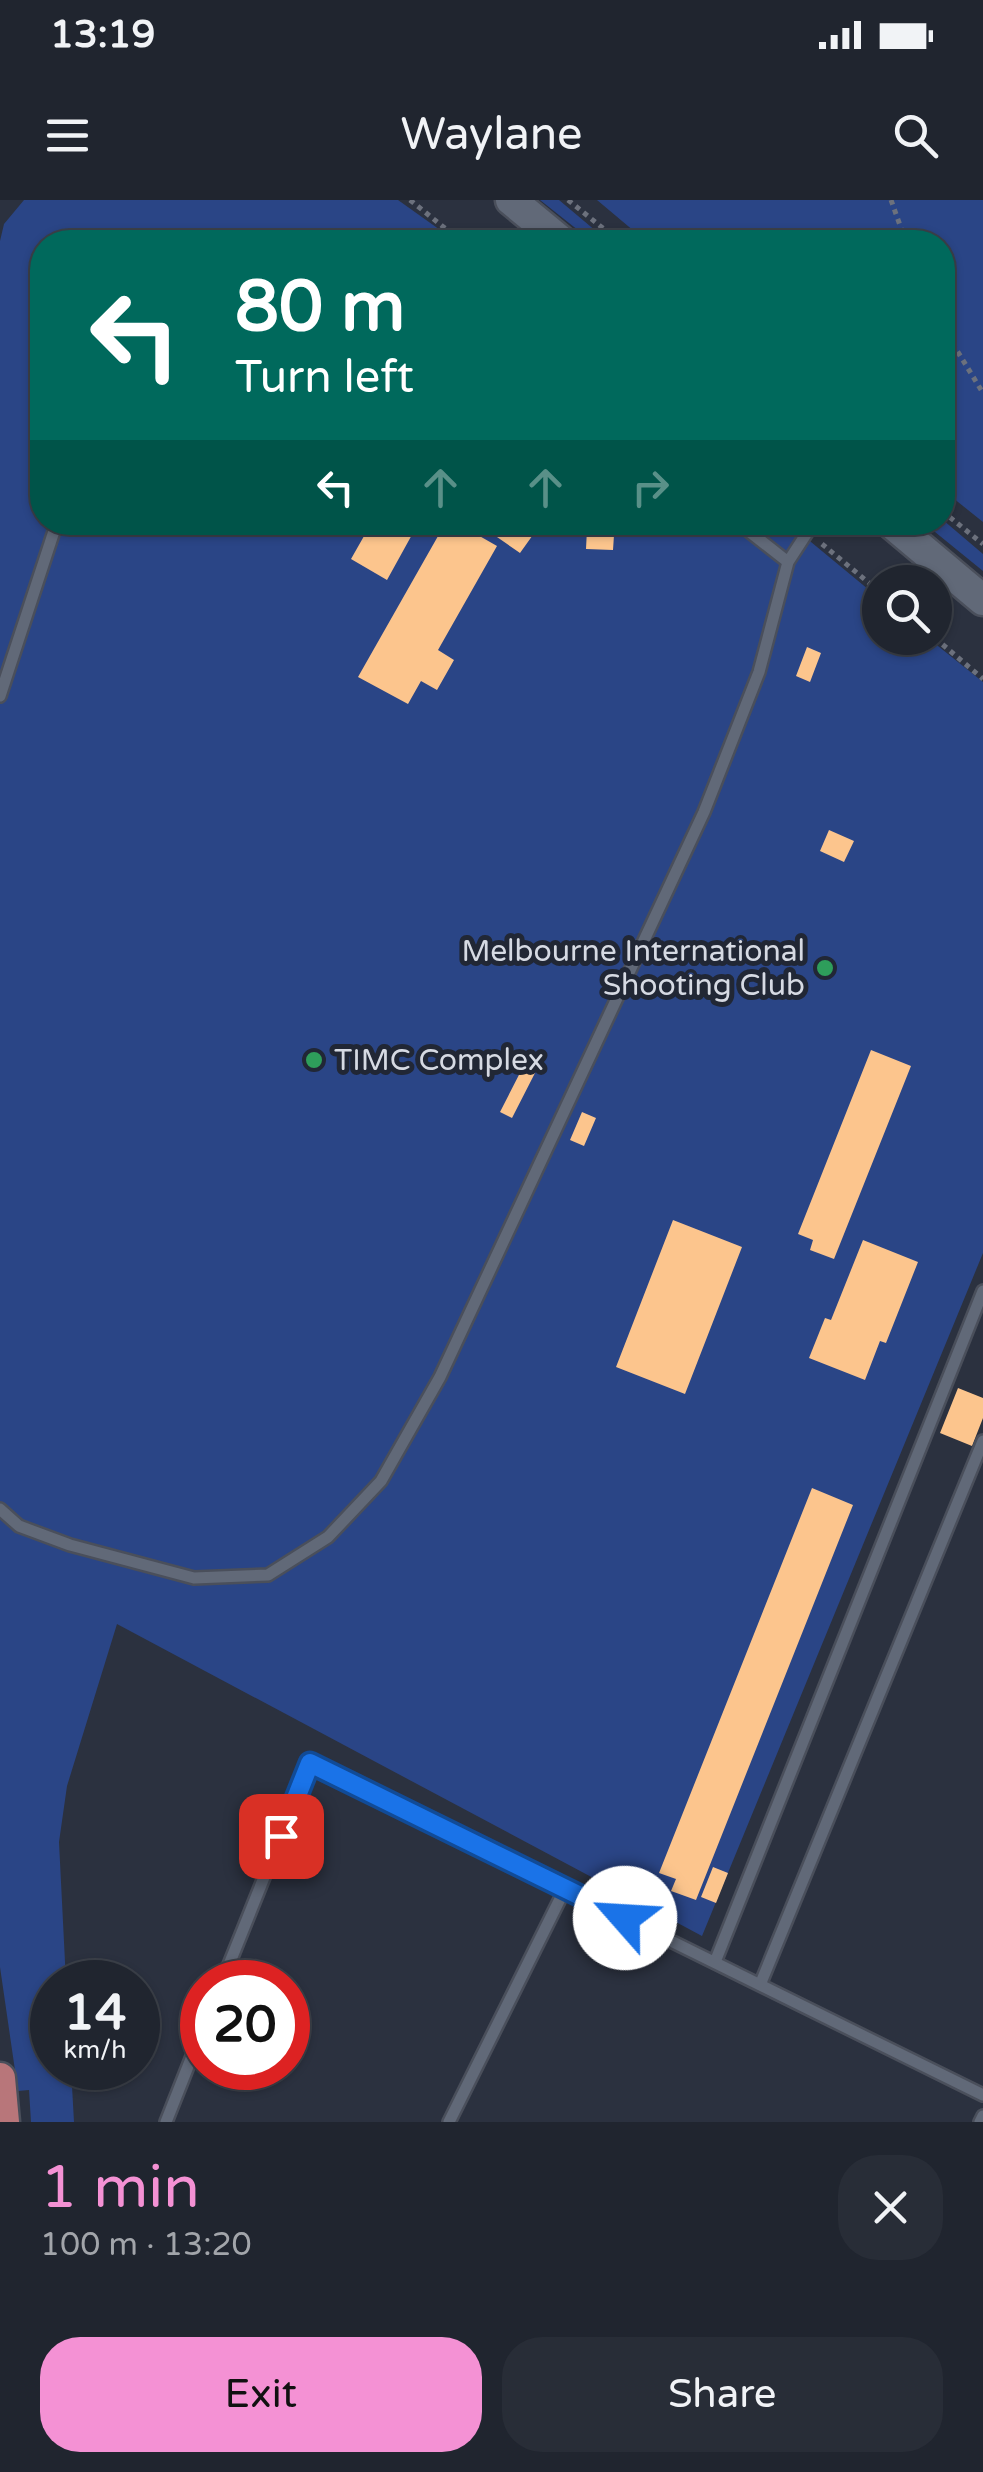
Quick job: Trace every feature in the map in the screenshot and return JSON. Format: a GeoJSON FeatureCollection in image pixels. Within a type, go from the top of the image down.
{"type":"FeatureCollection","features":[{"type":"Feature","properties":{"kind":"main road"},"geometry":{"type":"LineString","coordinates":[[511,200],[547,230]]}},
{"type":"Feature","properties":{"kind":"main road"},"geometry":{"type":"LineString","coordinates":[[906,535],[983,600]]}},
{"type":"Feature","properties":{"kind":"main road"},"geometry":{"type":"LineString","coordinates":[[0,2078],[4,2122]]}},
{"type":"Feature","properties":{"kind":"lane"},"geometry":{"type":"LineString","coordinates":[[0,696],[54,535]]}},
{"type":"Feature","properties":{"kind":"lane"},"geometry":{"type":"LineString","coordinates":[[754,535],[788,562]]}},
{"type":"Feature","properties":{"kind":"lane"},"geometry":{"type":"LineString","coordinates":[[0,1510],[19,1526],[53,1539],[194,1578],[268,1575],[328,1537],[381,1481],[440,1377],[704,812],[759,672],[788,562],[806,535]]}},
{"type":"Feature","properties":{"kind":"lane"},"geometry":{"type":"LineString","coordinates":[[715,1962],[983,1291]]}},
{"type":"Feature","properties":{"kind":"lane"},"geometry":{"type":"LineString","coordinates":[[760,1985],[983,1441]]}},
{"type":"Feature","properties":{"kind":"lane"},"geometry":{"type":"LineString","coordinates":[[231,1960],[310,1763],[983,2095]]}},
{"type":"Feature","properties":{"kind":"lane"},"geometry":{"type":"LineString","coordinates":[[449,2122],[565,1888]]}},
{"type":"Feature","properties":{"kind":"lane"},"geometry":{"type":"LineString","coordinates":[[166,2122],[180,2087]]}},
{"type":"Feature","properties":{"kind":"path"},"geometry":{"type":"LineString","coordinates":[[410,200],[447,230]]}},
{"type":"Feature","properties":{"kind":"path"},"geometry":{"type":"LineString","coordinates":[[568,200],[605,230]]}},
{"type":"Feature","properties":{"kind":"path"},"geometry":{"type":"LineString","coordinates":[[891,200],[902,230]]}},
{"type":"Feature","properties":{"kind":"path"},"geometry":{"type":"LineString","coordinates":[[955,347],[983,393]]}},
{"type":"Feature","properties":{"kind":"path"},"geometry":{"type":"LineString","coordinates":[[955,521],[983,544]]}},
{"type":"Feature","properties":{"kind":"path"},"geometry":{"type":"LineString","coordinates":[[819,535],[862,575]]}},
{"type":"Feature","properties":{"kind":"path"},"geometry":{"type":"LineString","coordinates":[[952,653],[983,679]]}},
{"type":"Feature","properties":{"kind":"shaded area"},"geometry":{"type":"Polygon","coordinates":[[[24,200],[398,200],[440,230],[30,230],[30,535],[803,535],[862,584],[862,655],[949,655],[983,682],[983,1253],[702,1936],[117,1624],[67,1786],[59,1842],[65,1960],[30,1960],[30,2090],[72,2090],[74,2122],[31,2122],[29,2090],[18,2091],[0,1967],[0,241],[4,224],[24,200]]]}},
{"type":"Feature","properties":{"kind":"shaded area"},"geometry":{"type":"Polygon","coordinates":[[[540,200],[559,200],[595,230],[578,230],[540,200]]]}},
{"type":"Feature","properties":{"kind":"shaded area"},"geometry":{"type":"Polygon","coordinates":[[[597,200],[983,200],[983,522],[955,500],[955,230],[633,230],[597,200]]]}},
{"type":"Feature","properties":{"kind":"shaded area"},"geometry":{"type":"Polygon","coordinates":[[[955,530],[983,554],[983,571],[939,535],[955,535],[955,530]]]}},
{"type":"Feature","properties":{"kind":"building"},"geometry":{"type":"Polygon","coordinates":[[[365,535],[412,535],[387,580],[351,559],[365,535]]]}},
{"type":"Feature","properties":{"kind":"building"},"geometry":{"type":"Polygon","coordinates":[[[439,535],[478,535],[497,546],[438,650],[454,660],[437,690],[421,681],[408,704],[358,677],[439,535]]]}},
{"type":"Feature","properties":{"kind":"building"},"geometry":{"type":"Polygon","coordinates":[[[498,535],[533,535],[520,553],[498,535]]]}},
{"type":"Feature","properties":{"kind":"building"},"geometry":{"type":"Polygon","coordinates":[[[587,535],[614,535],[613,550],[586,549],[587,535]]]}},
{"type":"Feature","properties":{"kind":"building"},"geometry":{"type":"Polygon","coordinates":[[[807,647],[821,653],[810,682],[796,676],[807,647]]]}},
{"type":"Feature","properties":{"kind":"building"},"geometry":{"type":"Polygon","coordinates":[[[829,830],[854,841],[844,862],[820,851],[829,830]]]}},
{"type":"Feature","properties":{"kind":"building"},"geometry":{"type":"Polygon","coordinates":[[[871,1050],[911,1066],[834,1259],[810,1250],[813,1240],[798,1234],[871,1050]]]}},
{"type":"Feature","properties":{"kind":"building"},"geometry":{"type":"Polygon","coordinates":[[[523,1067],[535,1073],[512,1118],[500,1112],[523,1067]]]}},
{"type":"Feature","properties":{"kind":"building"},"geometry":{"type":"Polygon","coordinates":[[[582,1112],[596,1118],[584,1146],[570,1140],[582,1112]]]}},
{"type":"Feature","properties":{"kind":"building"},"geometry":{"type":"Polygon","coordinates":[[[673,1220],[742,1247],[685,1394],[616,1367],[673,1220]]]}},
{"type":"Feature","properties":{"kind":"building"},"geometry":{"type":"Polygon","coordinates":[[[863,1240],[918,1262],[886,1343],[880,1341],[865,1380],[809,1358],[825,1318],[831,1320],[863,1240]]]}},
{"type":"Feature","properties":{"kind":"building"},"geometry":{"type":"Polygon","coordinates":[[[958,1388],[983,1398],[983,1418],[972,1446],[940,1433],[958,1388]]]}},
{"type":"Feature","properties":{"kind":"building"},"geometry":{"type":"Polygon","coordinates":[[[812,1488],[853,1505],[696,1900],[671,1891],[676,1879],[659,1873],[812,1488]]]}},
{"type":"Feature","properties":{"kind":"building"},"geometry":{"type":"Polygon","coordinates":[[[713,1867],[728,1873],[716,1903],[701,1897],[713,1867]]]}},
{"type":"Feature","properties":{"kind":"place","name":"Melbourne International Shooting Club"},"geometry":{"type":"Point","coordinates":[825,968]}},
{"type":"Feature","properties":{"kind":"place","name":"TIMC Complex"},"geometry":{"type":"Point","coordinates":[314,1060]}},
{"type":"Feature","properties":{"kind":"route"},"geometry":{"type":"LineString","coordinates":[[281,1836],[310,1763],[625,1918]]}}]}
